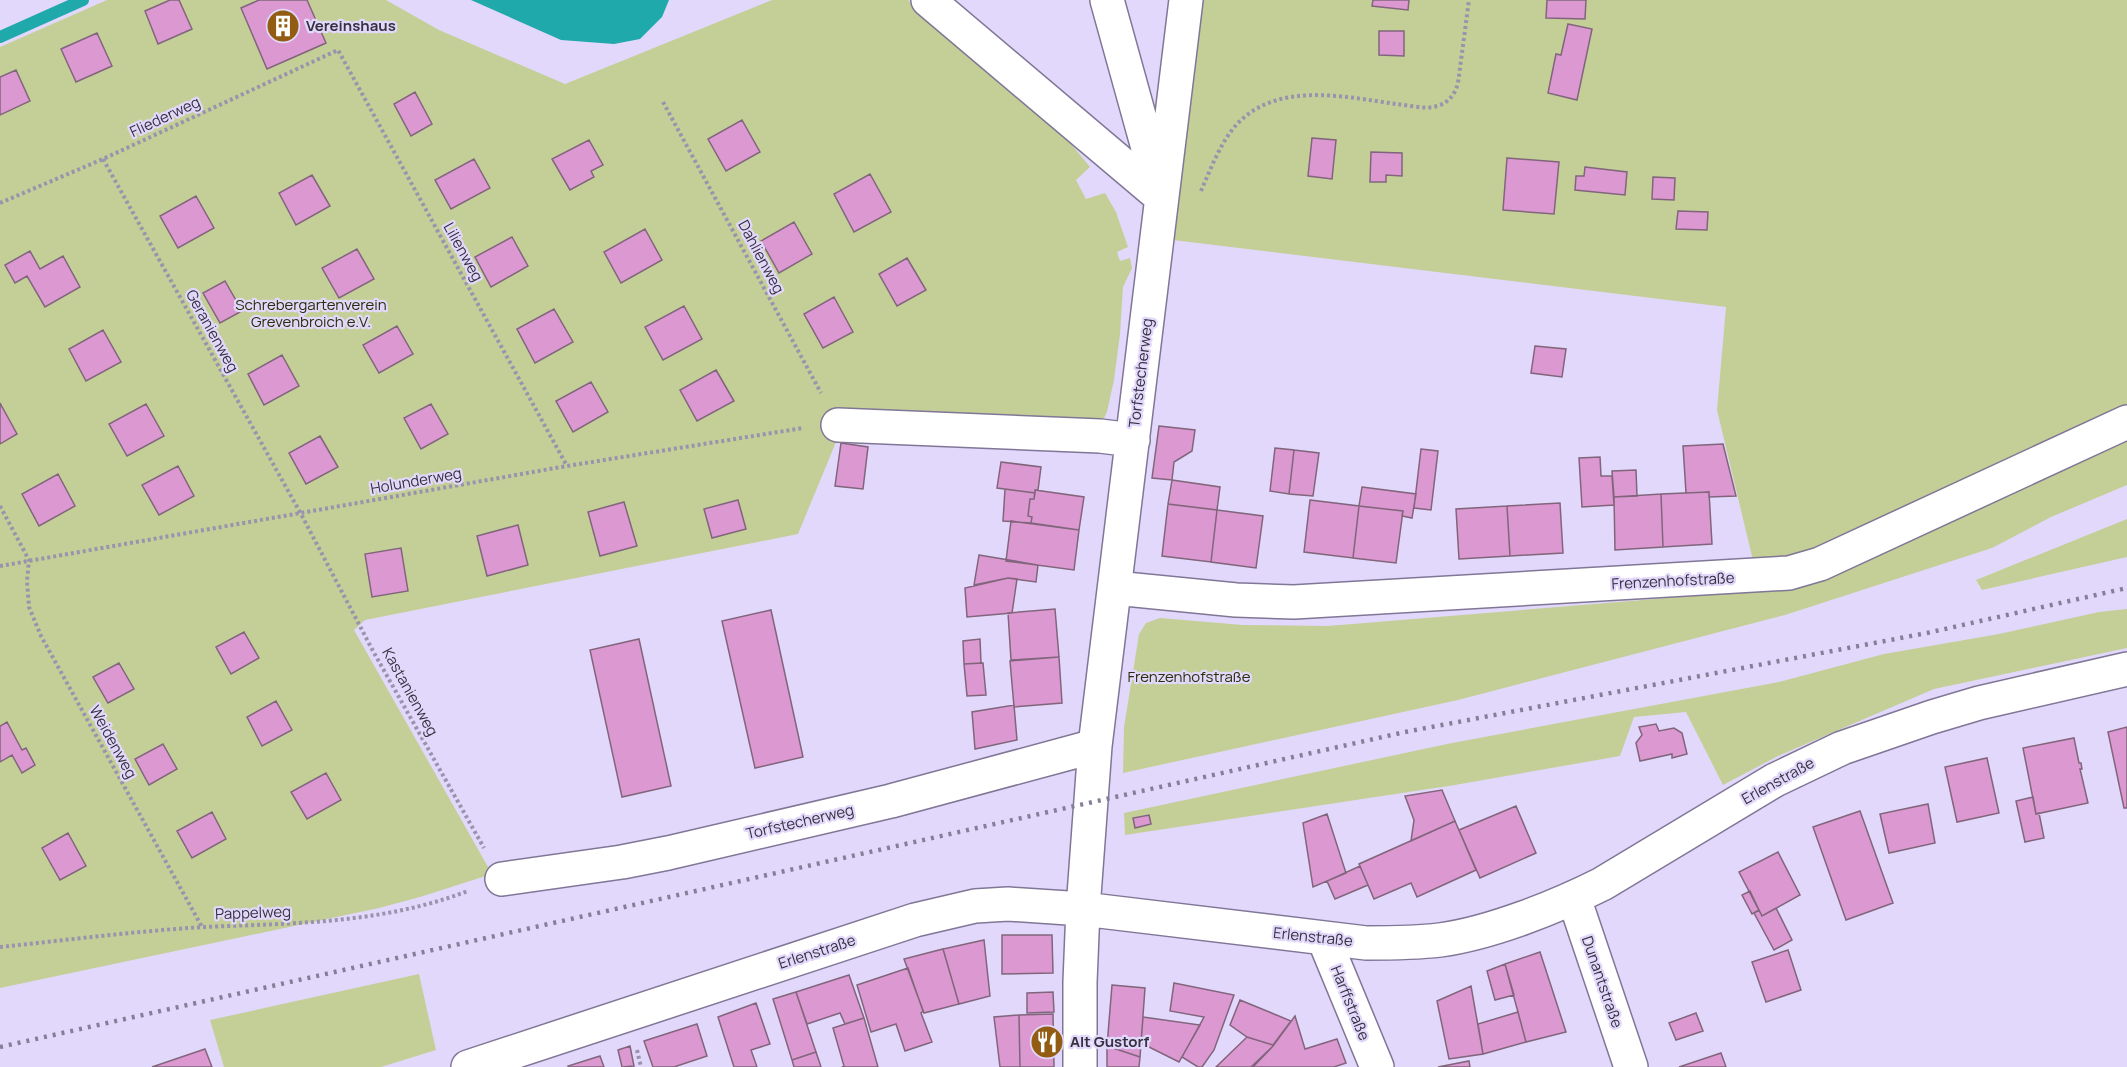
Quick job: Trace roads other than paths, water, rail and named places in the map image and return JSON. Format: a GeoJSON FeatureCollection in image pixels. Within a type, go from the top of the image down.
{"type":"FeatureCollection","features":[{"type":"Feature","properties":{"kind":"street"},"geometry":{"type":"LineString","coordinates":[[928,0],[1161,197]]}},
{"type":"Feature","properties":{"kind":"street"},"geometry":{"type":"LineString","coordinates":[[1107,0],[1161,197]]}},
{"type":"Feature","properties":{"kind":"street","name":"Torfstecherweg"},"geometry":{"type":"LineString","coordinates":[[1080,1067],[1083,909],[1095,746],[1186,0]]}},
{"type":"Feature","properties":{"kind":"street","name":"Frenzenhofstraße"},"geometry":{"type":"LineString","coordinates":[[1115,588],[1236,600],[1294,602],[1789,573],[1820,564],[2127,422]]}},
{"type":"Feature","properties":{"kind":"street"},"geometry":{"type":"LineString","coordinates":[[838,425],[1100,436],[1133,440]]}},
{"type":"Feature","properties":{"kind":"street","name":"Erlenstraße"},"geometry":{"type":"LineString","coordinates":[[468,1067],[937,914],[975,906],[993,904],[1083,909],[1324,939],[1387,943],[1440,940],[1499,924],[1574,898],[1602,884],[1775,780],[1842,748],[1979,703],[2127,669]]}},
{"type":"Feature","properties":{"kind":"street","name":"Torfstecherweg"},"geometry":{"type":"LineString","coordinates":[[502,879],[668,853],[901,798],[1095,746]]}},
{"type":"Feature","properties":{"kind":"street","name":"Dunantstraße"},"geometry":{"type":"LineString","coordinates":[[1574,898],[1631,1067]]}},
{"type":"Feature","properties":{"kind":"street","name":"Harffstraße"},"geometry":{"type":"LineString","coordinates":[[1324,939],[1377,1067]]}},
{"type":"Feature","properties":{"kind":"waterway"},"geometry":{"type":"LineString","coordinates":[[0,37],[83,0]]}},
{"type":"Feature","properties":{"kind":"railway"},"geometry":{"type":"LineString","coordinates":[[0,1047],[1405,732],[1927,633],[2127,588]]}},
{"type":"Feature","properties":{"kind":"place","name":"Vereinshaus"},"geometry":{"type":"Point","coordinates":[283,26]}},
{"type":"Feature","properties":{"kind":"place","name":"Alt Gustorf"},"geometry":{"type":"Point","coordinates":[1047,1042]}},
{"type":"Feature","properties":{"kind":"park label","name":"Schrebergartenverein Grevenbroich e.V."},"geometry":{"type":"Point","coordinates":[311,314]}}]}
